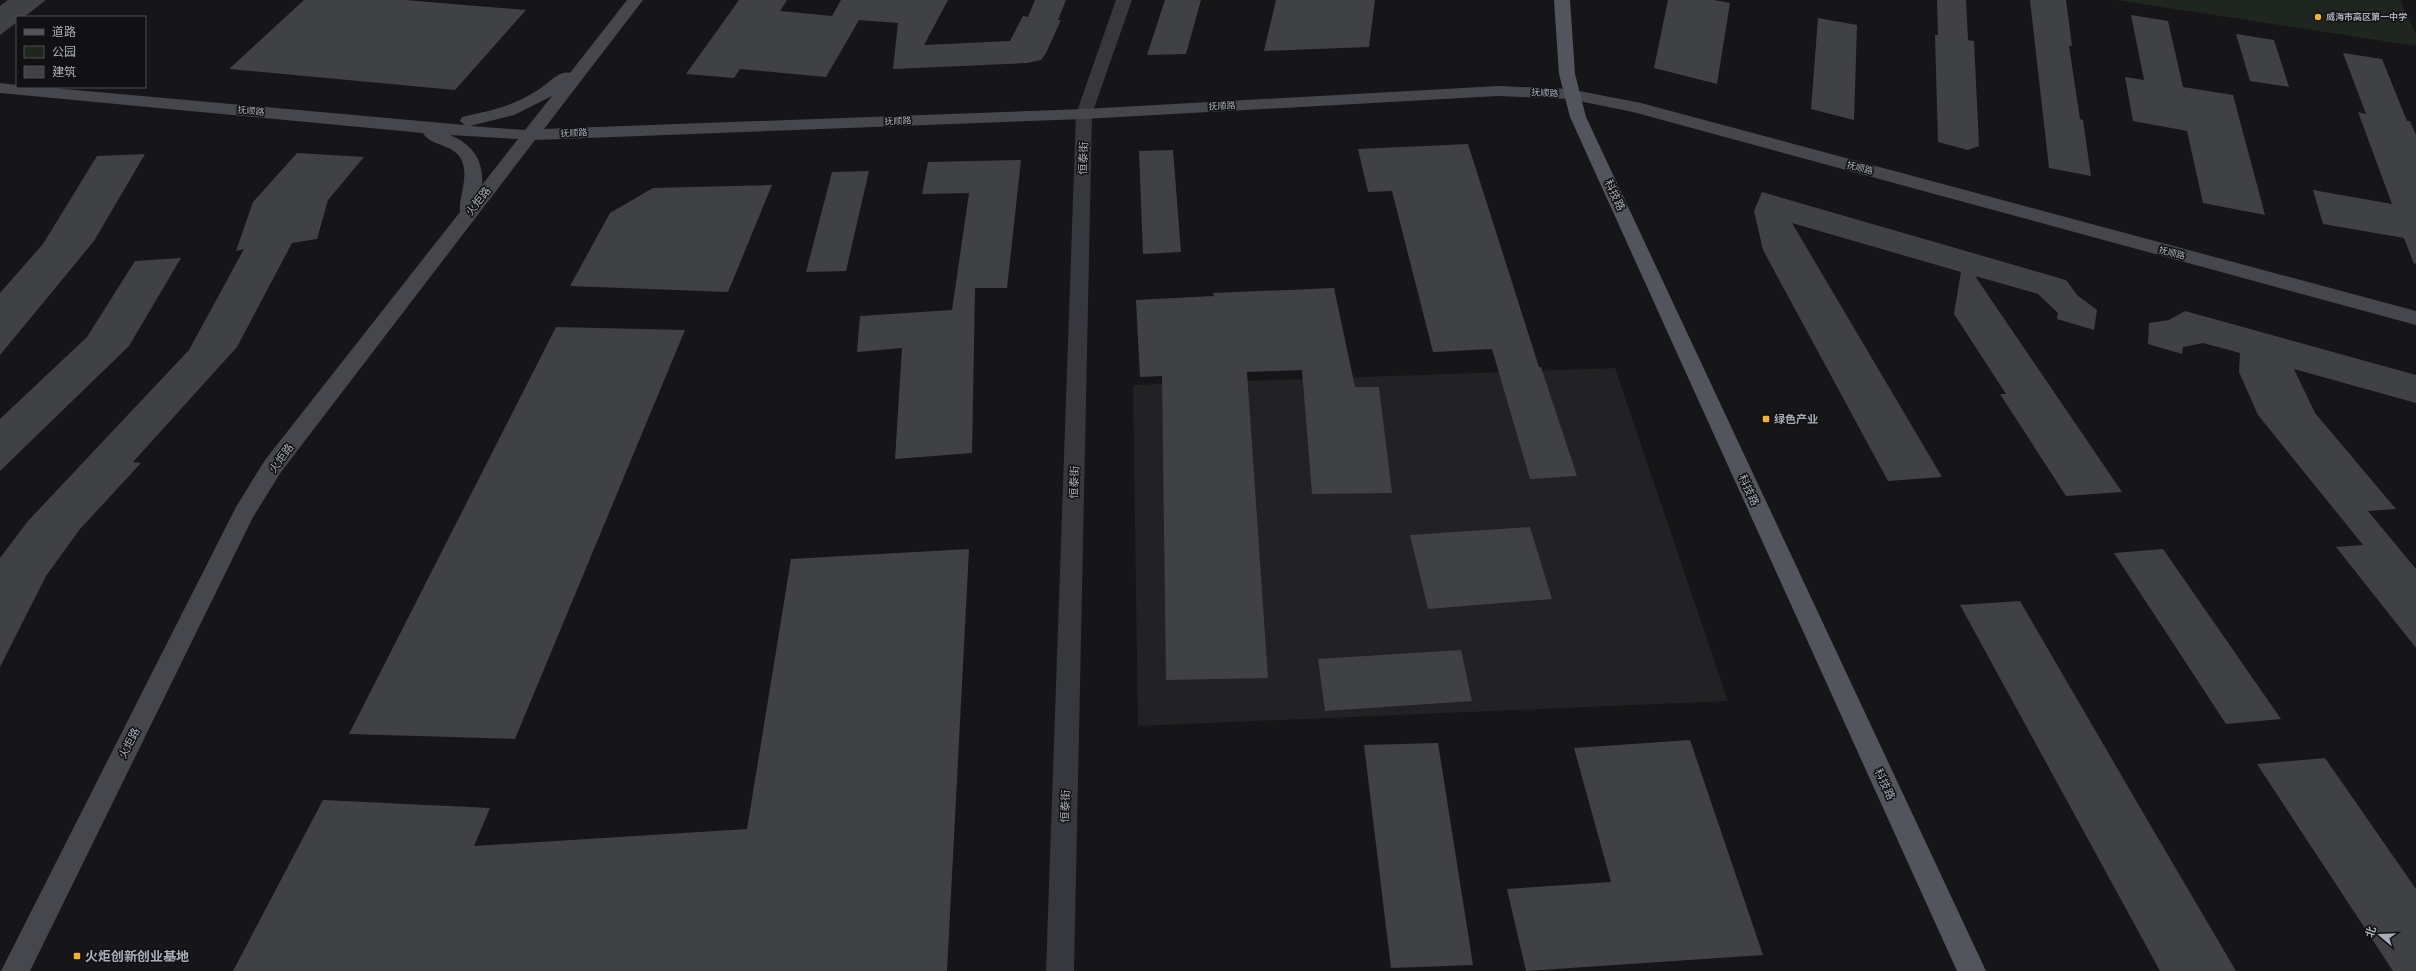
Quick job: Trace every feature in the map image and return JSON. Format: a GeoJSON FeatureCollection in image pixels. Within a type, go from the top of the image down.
{"type":"FeatureCollection","features":[{"type":"Feature","properties":{"kind":"main road","name":"科技路"},"geometry":{"type":"LineString","coordinates":[[1562,0],[1566,77],[1569,94],[1744,480],[1972,971]]}},
{"type":"Feature","properties":{"kind":"street","name":"火炬路"},"geometry":{"type":"LineString","coordinates":[[15,971],[244,513],[273,466],[635,0]]}},
{"type":"Feature","properties":{"kind":"street","name":"恒泰街"},"geometry":{"type":"LineString","coordinates":[[1060,971],[1084,114],[1124,0]]}},
{"type":"Feature","properties":{"kind":"street"},"geometry":{"type":"LineString","coordinates":[[413,127],[487,120],[512,111],[550,90],[588,61]]}},
{"type":"Feature","properties":{"kind":"street","name":"抚顺路"},"geometry":{"type":"LineString","coordinates":[[0,88],[413,127],[530,135],[1084,114],[1498,91],[1569,94],[1635,107],[2416,318]]}},
{"type":"Feature","properties":{"kind":"street"},"geometry":{"type":"LineString","coordinates":[[413,127],[454,142],[469,154],[475,171],[469,212]]}},
{"type":"Feature","properties":{"kind":"shaded area"},"geometry":{"type":"Polygon","coordinates":[[[1615,368],[1728,701],[1138,726],[1133,385],[1615,368]]]}},
{"type":"Feature","properties":{"kind":"green space","name":"威海市高区第一中学"},"geometry":{"type":"Polygon","coordinates":[[[2116,0],[2400,0],[2416,34],[2416,46],[2116,0]]]}},
{"type":"Feature","properties":{"kind":"building"},"geometry":{"type":"Polygon","coordinates":[[[8,0],[46,0],[25,16],[16,16],[16,23],[0,35],[0,6],[8,0]]]}},
{"type":"Feature","properties":{"kind":"building"},"geometry":{"type":"Polygon","coordinates":[[[304,0],[405,0],[526,10],[455,90],[229,69],[304,0]]]}},
{"type":"Feature","properties":{"kind":"building"},"geometry":{"type":"Polygon","coordinates":[[[739,0],[787,0],[780,11],[832,16],[841,0],[948,0],[924,45],[1010,41],[1023,16],[1028,17],[1035,0],[1066,0],[1058,20],[1061,20],[1046,53],[1041,60],[1027,63],[893,69],[898,23],[859,20],[826,77],[740,69],[734,78],[686,74],[739,0]]]}},
{"type":"Feature","properties":{"kind":"building"},"geometry":{"type":"Polygon","coordinates":[[[1165,0],[1201,0],[1186,54],[1147,55],[1165,0]]]}},
{"type":"Feature","properties":{"kind":"building"},"geometry":{"type":"Polygon","coordinates":[[[1276,0],[1375,0],[1369,47],[1264,51],[1276,0]]]}},
{"type":"Feature","properties":{"kind":"building"},"geometry":{"type":"Polygon","coordinates":[[[1668,0],[1714,0],[1730,3],[1717,84],[1654,68],[1668,0]]]}},
{"type":"Feature","properties":{"kind":"building"},"geometry":{"type":"Polygon","coordinates":[[[1937,0],[1966,0],[1968,40],[1974,41],[1979,146],[1968,150],[1938,142],[1935,35],[1938,35],[1937,0]]]}},
{"type":"Feature","properties":{"kind":"building"},"geometry":{"type":"Polygon","coordinates":[[[2030,0],[2066,0],[2072,46],[2069,46],[2080,119],[2083,120],[2091,176],[2049,168],[2030,0]]]}},
{"type":"Feature","properties":{"kind":"building"},"geometry":{"type":"Polygon","coordinates":[[[2131,15],[2168,21],[2183,87],[2233,95],[2265,215],[2203,203],[2187,131],[2133,121],[2125,77],[2144,80],[2131,15]]]}},
{"type":"Feature","properties":{"kind":"building"},"geometry":{"type":"Polygon","coordinates":[[[1818,18],[1857,25],[1854,120],[1811,109],[1818,18]]]}},
{"type":"Feature","properties":{"kind":"building"},"geometry":{"type":"Polygon","coordinates":[[[2236,34],[2274,40],[2289,87],[2250,81],[2236,34]]]}},
{"type":"Feature","properties":{"kind":"building"},"geometry":{"type":"Polygon","coordinates":[[[2343,53],[2382,59],[2407,121],[2410,121],[2416,135],[2416,263],[2414,264],[2404,238],[2323,224],[2313,190],[2392,204],[2358,112],[2366,114],[2343,53]]]}},
{"type":"Feature","properties":{"kind":"building"},"geometry":{"type":"Polygon","coordinates":[[[1468,144],[1539,367],[1541,367],[1577,476],[1530,479],[1492,349],[1433,352],[1392,191],[1368,192],[1358,149],[1468,144]]]}},
{"type":"Feature","properties":{"kind":"building"},"geometry":{"type":"Polygon","coordinates":[[[1173,150],[1181,252],[1143,254],[1139,151],[1173,150]]]}},
{"type":"Feature","properties":{"kind":"building"},"geometry":{"type":"Polygon","coordinates":[[[297,153],[364,157],[328,200],[317,239],[292,243],[237,347],[133,462],[141,463],[80,529],[46,576],[0,667],[0,558],[28,521],[189,350],[244,249],[236,251],[253,202],[297,153]]]}},
{"type":"Feature","properties":{"kind":"building"},"geometry":{"type":"Polygon","coordinates":[[[145,154],[94,241],[0,355],[0,293],[43,244],[97,156],[145,154]]]}},
{"type":"Feature","properties":{"kind":"building"},"geometry":{"type":"Polygon","coordinates":[[[1021,160],[1007,288],[975,288],[972,453],[895,459],[902,348],[857,352],[860,316],[952,310],[969,193],[922,194],[928,162],[1021,160]]]}},
{"type":"Feature","properties":{"kind":"building"},"geometry":{"type":"Polygon","coordinates":[[[869,171],[846,271],[806,272],[832,172],[869,171]]]}},
{"type":"Feature","properties":{"kind":"building"},"geometry":{"type":"Polygon","coordinates":[[[772,185],[728,292],[570,286],[610,213],[653,188],[772,185]]]}},
{"type":"Feature","properties":{"kind":"building"},"geometry":{"type":"Polygon","coordinates":[[[1762,192],[2066,280],[2077,295],[2097,310],[2094,330],[2057,319],[2058,313],[2038,294],[1975,276],[2122,492],[2066,496],[2000,394],[2006,394],[1954,314],[1961,272],[1792,223],[1942,477],[1888,481],[1763,250],[1754,211],[1762,192]]]}},
{"type":"Feature","properties":{"kind":"building"},"geometry":{"type":"Polygon","coordinates":[[[181,258],[129,346],[0,471],[0,419],[87,337],[135,261],[181,258]]]}},
{"type":"Feature","properties":{"kind":"building"},"geometry":{"type":"Polygon","coordinates":[[[1334,288],[1355,387],[1379,387],[1392,493],[1312,494],[1302,370],[1247,372],[1268,678],[1166,680],[1162,376],[1140,377],[1136,300],[1214,296],[1213,293],[1334,288]]]}},
{"type":"Feature","properties":{"kind":"building"},"geometry":{"type":"Polygon","coordinates":[[[2185,311],[2416,375],[2416,403],[2294,369],[2315,413],[2396,509],[2368,511],[2416,569],[2416,648],[2336,547],[2363,545],[2258,415],[2239,372],[2240,353],[2203,343],[2183,347],[2182,354],[2148,344],[2149,323],[2169,320],[2185,311]]]}},
{"type":"Feature","properties":{"kind":"building"},"geometry":{"type":"Polygon","coordinates":[[[556,327],[685,330],[515,739],[349,734],[556,327]]]}},
{"type":"Feature","properties":{"kind":"building"},"geometry":{"type":"Polygon","coordinates":[[[1530,527],[1552,599],[1428,609],[1410,535],[1530,527]]]}},
{"type":"Feature","properties":{"kind":"building"},"geometry":{"type":"Polygon","coordinates":[[[969,549],[947,971],[233,971],[323,800],[490,808],[474,846],[747,829],[791,559],[969,549]]]}},
{"type":"Feature","properties":{"kind":"building"},"geometry":{"type":"Polygon","coordinates":[[[2163,549],[2281,719],[2226,724],[2114,553],[2163,549]]]}},
{"type":"Feature","properties":{"kind":"building"},"geometry":{"type":"Polygon","coordinates":[[[2020,601],[2236,971],[2160,971],[1960,605],[2020,601]]]}},
{"type":"Feature","properties":{"kind":"building"},"geometry":{"type":"Polygon","coordinates":[[[1461,650],[1472,701],[1325,711],[1318,659],[1461,650]]]}},
{"type":"Feature","properties":{"kind":"building"},"geometry":{"type":"Polygon","coordinates":[[[1690,740],[1763,955],[1526,971],[1507,889],[1611,882],[1574,748],[1690,740]]]}},
{"type":"Feature","properties":{"kind":"building"},"geometry":{"type":"Polygon","coordinates":[[[1438,743],[1473,965],[1391,968],[1364,745],[1438,743]]]}},
{"type":"Feature","properties":{"kind":"building"},"geometry":{"type":"Polygon","coordinates":[[[2325,758],[2416,889],[2416,971],[2393,971],[2257,764],[2325,758]]]}},
{"type":"Feature","properties":{"kind":"place","name":"威海市高区第一中学"},"geometry":{"type":"Point","coordinates":[2318,17]}},
{"type":"Feature","properties":{"kind":"place","name":"绿色产业"},"geometry":{"type":"Point","coordinates":[1766,419]}},
{"type":"Feature","properties":{"kind":"place","name":"火炬创新创业基地"},"geometry":{"type":"Point","coordinates":[77,956]}}]}
